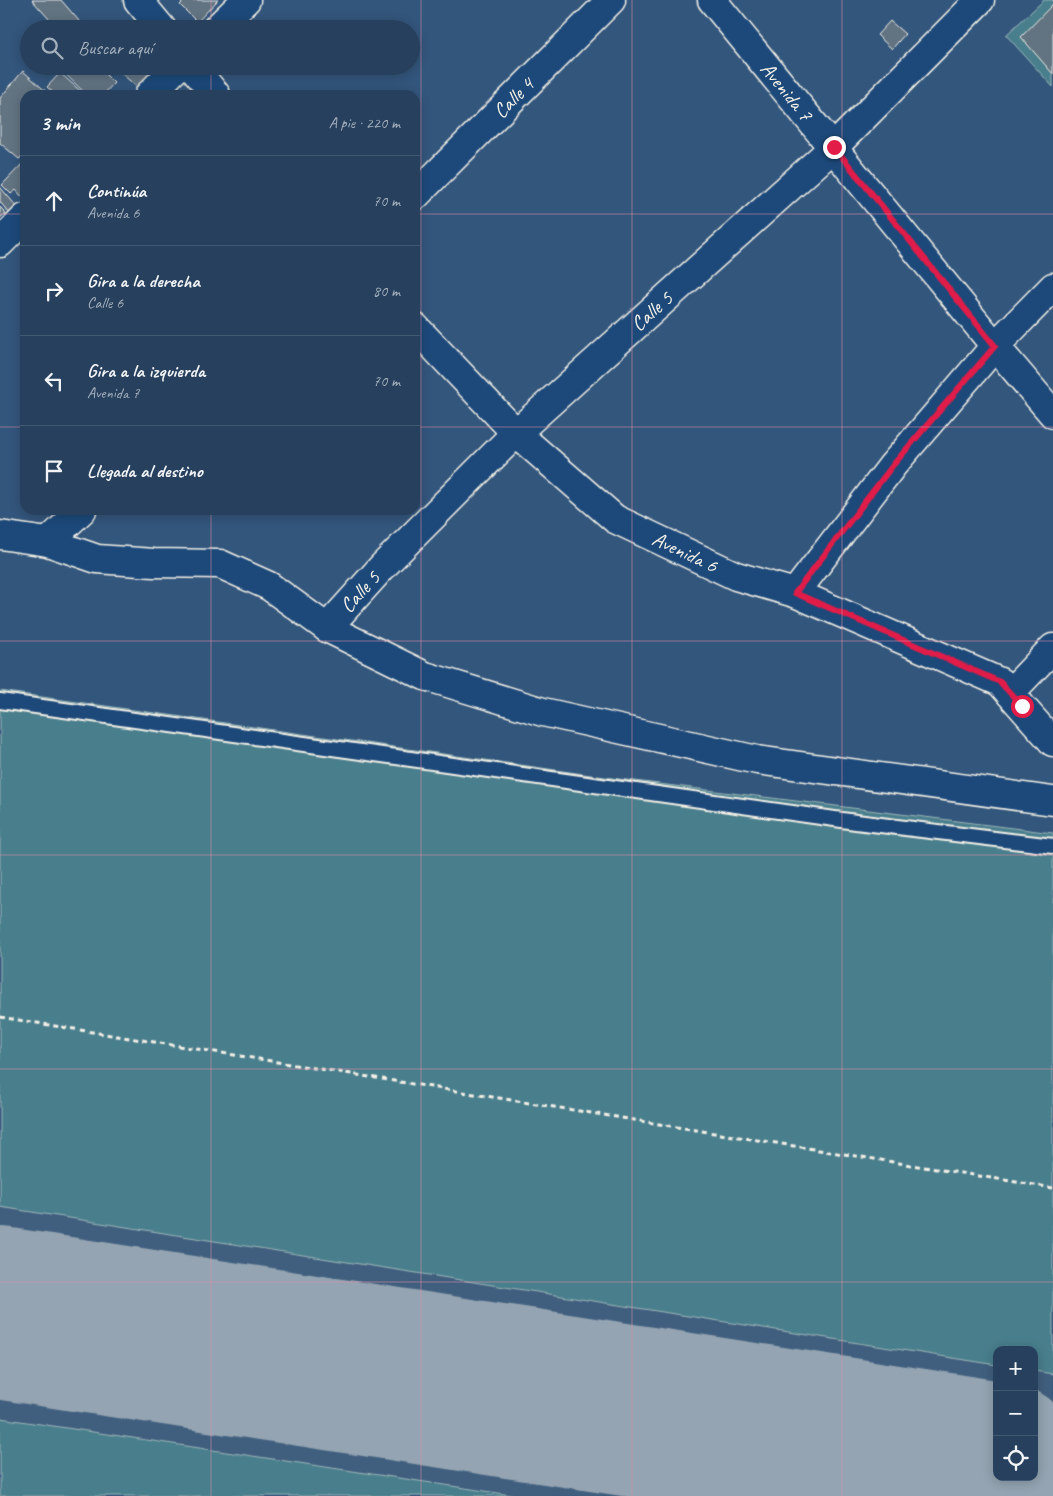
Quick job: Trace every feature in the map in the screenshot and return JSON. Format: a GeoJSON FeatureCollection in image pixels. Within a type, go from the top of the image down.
{"type":"FeatureCollection","features":[{"type":"Feature","properties":{"kind":"street"},"geometry":{"type":"LineString","coordinates":[[138,0],[155,20]]}},
{"type":"Feature","properties":{"kind":"street"},"geometry":{"type":"LineString","coordinates":[[225,20],[246,0]]}},
{"type":"Feature","properties":{"kind":"street","name":"Calle 4"},"geometry":{"type":"LineString","coordinates":[[420,191],[611,0]]}},
{"type":"Feature","properties":{"kind":"street","name":"Avenida 7"},"geometry":{"type":"LineString","coordinates":[[712,0],[995,346],[1053,414]]}},
{"type":"Feature","properties":{"kind":"street","name":"Calle 5"},"geometry":{"type":"LineString","coordinates":[[327,628],[383,566],[516,434],[834,147],[980,0]]}},
{"type":"Feature","properties":{"kind":"street"},"geometry":{"type":"LineString","coordinates":[[154,90],[169,75]]}},
{"type":"Feature","properties":{"kind":"street"},"geometry":{"type":"LineString","coordinates":[[199,75],[212,90]]}},
{"type":"Feature","properties":{"kind":"street"},"geometry":{"type":"LineString","coordinates":[[0,243],[20,223]]}},
{"type":"Feature","properties":{"kind":"street"},"geometry":{"type":"LineString","coordinates":[[795,593],[893,465],[995,346],[1053,287]]}},
{"type":"Feature","properties":{"kind":"street","name":"Avenida 6"},"geometry":{"type":"LineString","coordinates":[[420,332],[516,434],[615,519],[736,576],[795,593],[1000,682],[1053,742]]}},
{"type":"Feature","properties":{"kind":"street"},"geometry":{"type":"LineString","coordinates":[[48,542],[77,515]]}},
{"type":"Feature","properties":{"kind":"street"},"geometry":{"type":"LineString","coordinates":[[0,535],[48,542],[96,559],[154,563],[220,564],[269,586],[327,628],[425,676],[544,712],[758,760],[1053,801]]}},
{"type":"Feature","properties":{"kind":"street"},"geometry":{"type":"LineString","coordinates":[[1010,693],[1053,648]]}},
{"type":"Feature","properties":{"kind":"lane"},"geometry":{"type":"LineString","coordinates":[[0,701],[856,822],[1053,846]]}},
{"type":"Feature","properties":{"kind":"path"},"geometry":{"type":"LineString","coordinates":[[0,1017],[1053,1188]]}},
{"type":"Feature","properties":{"kind":"shaded area"},"geometry":{"type":"Polygon","coordinates":[[[0,691],[619,779],[1053,833],[1053,1496],[0,1496],[0,691]]]}},
{"type":"Feature","properties":{"kind":"green space"},"geometry":{"type":"Polygon","coordinates":[[[1044,0],[1053,0],[1053,87],[1006,35],[1044,0]]]}},
{"type":"Feature","properties":{"kind":"green space"},"geometry":{"type":"Polygon","coordinates":[[[0,691],[619,779],[1053,833],[1053,1374],[1038,1372],[1038,1346],[993,1346],[993,1364],[0,1207],[0,691]]]}},
{"type":"Feature","properties":{"kind":"green space"},"geometry":{"type":"Polygon","coordinates":[[[0,1418],[518,1496],[0,1496],[0,1418]]]}},
{"type":"Feature","properties":{"kind":"building"},"geometry":{"type":"Polygon","coordinates":[[[32,0],[61,0],[78,20],[50,20],[32,0]]]}},
{"type":"Feature","properties":{"kind":"building"},"geometry":{"type":"Polygon","coordinates":[[[185,0],[218,0],[199,20],[195,20],[180,5],[185,0]]]}},
{"type":"Feature","properties":{"kind":"building"},"geometry":{"type":"Polygon","coordinates":[[[1053,4],[1053,74],[1021,37],[1053,4]]]}},
{"type":"Feature","properties":{"kind":"building"},"geometry":{"type":"Polygon","coordinates":[[[890,21],[905,34],[892,49],[877,35],[890,21]]]}},
{"type":"Feature","properties":{"kind":"building"},"geometry":{"type":"Polygon","coordinates":[[[20,75],[28,75],[44,90],[20,90],[19,159],[0,143],[0,98],[20,75]]]}},
{"type":"Feature","properties":{"kind":"building"},"geometry":{"type":"Polygon","coordinates":[[[58,75],[62,75],[79,90],[50,90],[47,87],[58,75]]]}},
{"type":"Feature","properties":{"kind":"building"},"geometry":{"type":"Polygon","coordinates":[[[66,75],[106,75],[114,83],[108,90],[82,90],[66,75]]]}},
{"type":"Feature","properties":{"kind":"building"},"geometry":{"type":"Polygon","coordinates":[[[123,75],[151,75],[139,89],[123,75]]]}},
{"type":"Feature","properties":{"kind":"building"},"geometry":{"type":"Polygon","coordinates":[[[20,166],[20,194],[16,190],[11,194],[2,185],[20,166]]]}},
{"type":"Feature","properties":{"kind":"building"},"geometry":{"type":"Polygon","coordinates":[[[0,187],[18,208],[10,214],[0,202],[0,187]]]}},
{"type":"Feature","properties":{"kind":"building"},"geometry":{"type":"Polygon","coordinates":[[[0,207],[6,213],[0,218],[0,207]]]}},
{"type":"Feature","properties":{"kind":"runway"},"geometry":{"type":"LineString","coordinates":[[0,1313],[993,1466]]}},
{"type":"Feature","properties":{"kind":"route"},"geometry":{"type":"LineString","coordinates":[[834,147],[995,346],[893,465],[795,593],[1000,682],[1022,706]]}}]}
